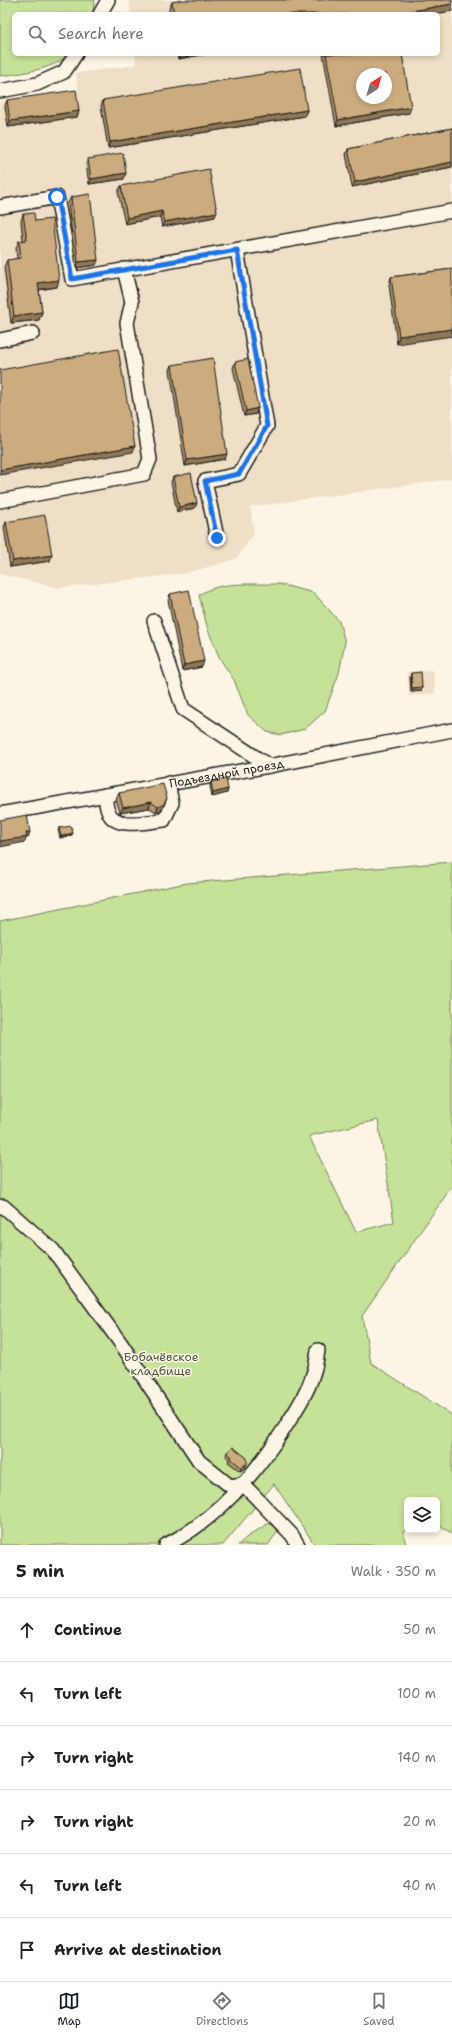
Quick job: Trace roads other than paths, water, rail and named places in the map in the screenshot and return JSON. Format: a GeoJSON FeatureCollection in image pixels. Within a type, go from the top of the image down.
{"type":"FeatureCollection","features":[{"type":"Feature","properties":{"kind":"street"},"geometry":{"type":"LineString","coordinates":[[101,12],[108,0]]}},
{"type":"Feature","properties":{"kind":"street"},"geometry":{"type":"LineString","coordinates":[[0,91],[37,84],[64,72],[75,56]]}},
{"type":"Feature","properties":{"kind":"street"},"geometry":{"type":"LineString","coordinates":[[0,208],[57,197],[72,279],[452,211]]}},
{"type":"Feature","properties":{"kind":"street"},"geometry":{"type":"LineString","coordinates":[[217,538],[205,481],[239,474],[267,426],[237,250]]}},
{"type":"Feature","properties":{"kind":"street"},"geometry":{"type":"LineString","coordinates":[[0,501],[144,474],[150,459],[127,323],[132,302],[124,269]]}},
{"type":"Feature","properties":{"kind":"street"},"geometry":{"type":"LineString","coordinates":[[0,340],[33,333]]}},
{"type":"Feature","properties":{"kind":"street"},"geometry":{"type":"LineString","coordinates":[[154,621],[183,709],[269,766]]}},
{"type":"Feature","properties":{"kind":"street","name":"Подъездной проезд"},"geometry":{"type":"LineString","coordinates":[[0,814],[269,766],[452,730]]}},
{"type":"Feature","properties":{"kind":"street"},"geometry":{"type":"LineString","coordinates":[[105,796],[108,813],[115,820],[126,823],[164,820],[172,803],[168,783]]}},
{"type":"Feature","properties":{"kind":"street"},"geometry":{"type":"LineString","coordinates":[[0,1206],[3,1206],[53,1250],[122,1345],[199,1461],[230,1486],[243,1484]]}},
{"type":"Feature","properties":{"kind":"street"},"geometry":{"type":"LineString","coordinates":[[166,1545],[188,1534],[229,1501],[267,1456],[297,1408],[313,1375],[318,1350]]}},
{"type":"Feature","properties":{"kind":"street"},"geometry":{"type":"LineString","coordinates":[[243,1484],[292,1535],[298,1545]]}},
{"type":"Feature","properties":{"kind":"park label","name":"Бобачёвское кладбище"},"geometry":{"type":"Point","coordinates":[161,1364]}}]}
